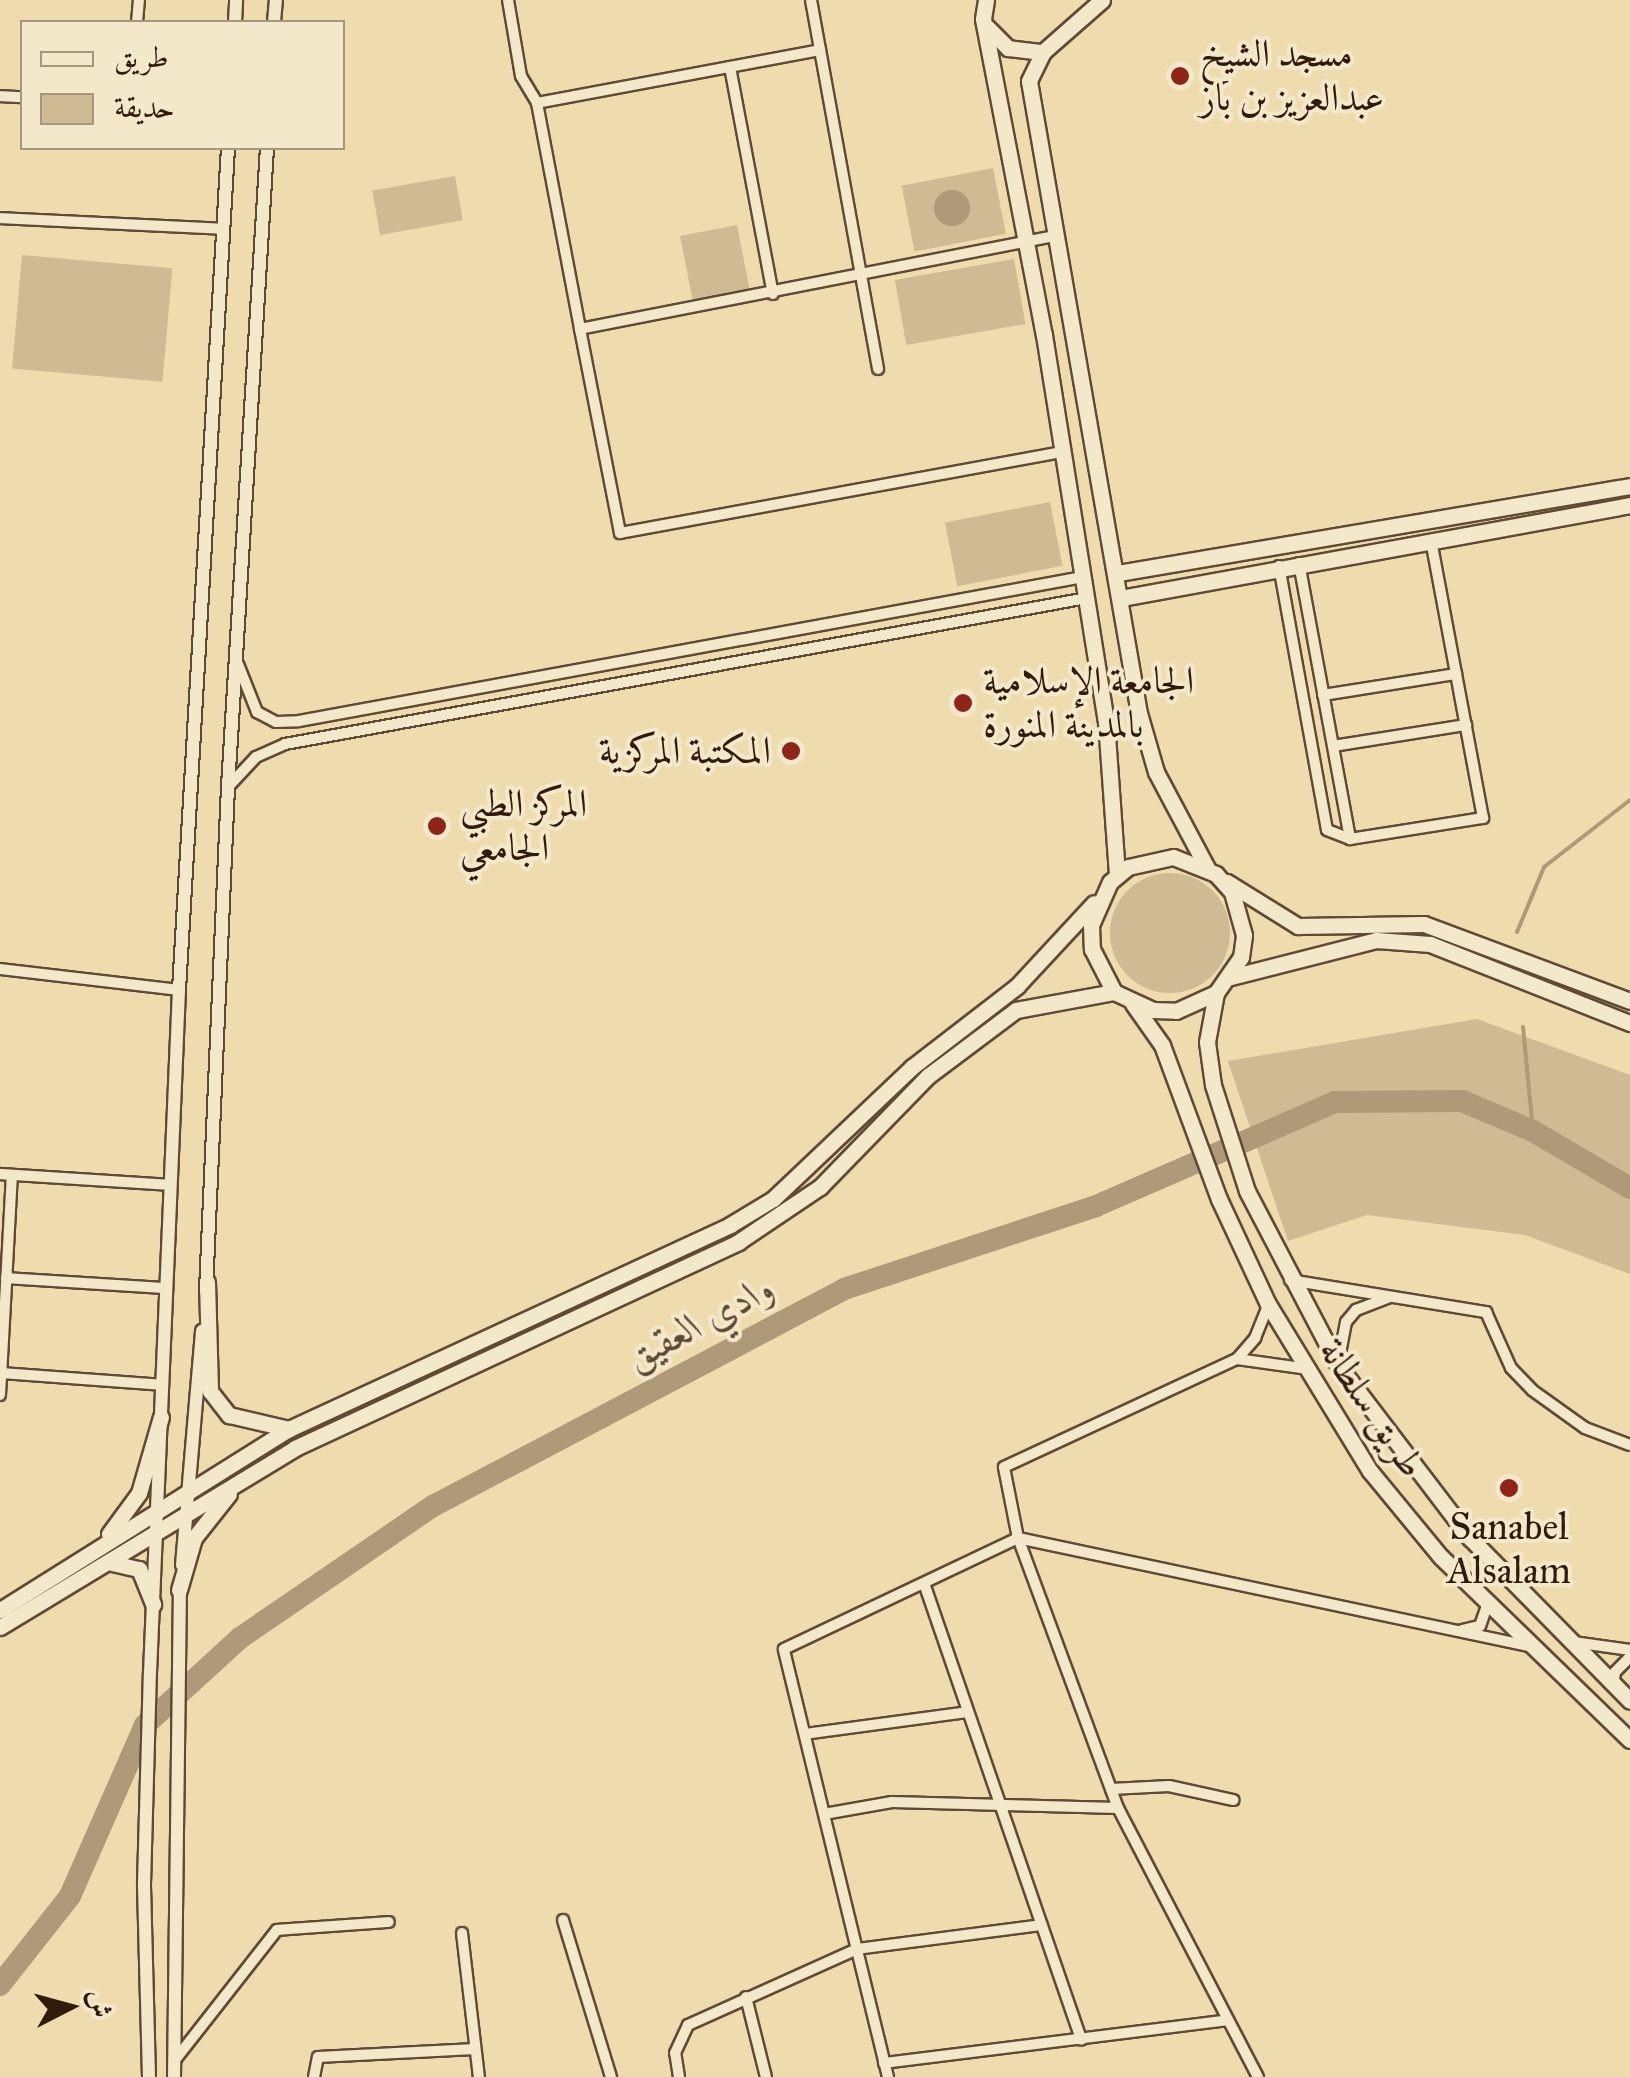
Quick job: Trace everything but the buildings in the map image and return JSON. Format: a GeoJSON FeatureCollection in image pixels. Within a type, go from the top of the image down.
{"type":"FeatureCollection","features":[{"type":"Feature","properties":{"kind":"main road"},"geometry":{"type":"LineString","coordinates":[[986,0],[983,19],[1026,243],[1106,721],[1118,875]]}},
{"type":"Feature","properties":{"kind":"main road"},"geometry":{"type":"LineString","coordinates":[[1102,0],[1043,52],[1029,81],[1054,236],[1156,772],[1211,871],[1241,912],[1242,946],[1231,977],[1216,994],[1176,1011],[1132,1003],[1114,992],[1092,949],[1091,925],[1104,892]]}},
{"type":"Feature","properties":{"kind":"main road"},"geometry":{"type":"LineString","coordinates":[[983,19],[1008,48],[1043,52]]}},
{"type":"Feature","properties":{"kind":"main road"},"geometry":{"type":"LineString","coordinates":[[1011,172],[1042,166]]}},
{"type":"Feature","properties":{"kind":"main road"},"geometry":{"type":"LineString","coordinates":[[1118,574],[1630,486]]}},
{"type":"Feature","properties":{"kind":"main road"},"geometry":{"type":"LineString","coordinates":[[1121,598],[1279,565],[1630,505]]}},
{"type":"Feature","properties":{"kind":"main road"},"geometry":{"type":"LineString","coordinates":[[1076,532],[1108,526]]}},
{"type":"Feature","properties":{"kind":"main road"},"geometry":{"type":"LineString","coordinates":[[0,1627],[90,1564],[160,1508],[289,1430],[730,1225],[773,1199],[942,1041],[1017,986],[1118,875],[1161,858],[1211,871],[1298,926],[1424,924],[1630,1001]]}},
{"type":"Feature","properties":{"kind":"main road"},"geometry":{"type":"LineString","coordinates":[[1231,977],[1376,940],[1430,944],[1630,1024]]}},
{"type":"Feature","properties":{"kind":"main road"},"geometry":{"type":"LineString","coordinates":[[0,1610],[159,1532],[261,1467],[738,1242],[820,1187],[928,1076],[1016,1010],[1114,992]]}},
{"type":"Feature","properties":{"kind":"main road","name":"طريق سلطانة"},"geometry":{"type":"LineString","coordinates":[[1216,994],[1206,1042],[1247,1192],[1289,1280],[1338,1364],[1470,1538],[1630,1701]]}},
{"type":"Feature","properties":{"kind":"main road","name":"طريق سلطانة"},"geometry":{"type":"LineString","coordinates":[[1132,1003],[1162,1045],[1246,1259],[1268,1304],[1302,1368],[1370,1472],[1488,1603],[1630,1740]]}},
{"type":"Feature","properties":{"kind":"main road"},"geometry":{"type":"LineString","coordinates":[[207,1282],[210,1391],[230,1415],[289,1430]]}},
{"type":"Feature","properties":{"kind":"main road"},"geometry":{"type":"LineString","coordinates":[[90,1564],[132,1507],[162,1417]]}},
{"type":"Feature","properties":{"kind":"main road"},"geometry":{"type":"LineString","coordinates":[[179,1590],[206,1519],[261,1467]]}},
{"type":"Feature","properties":{"kind":"main road"},"geometry":{"type":"LineString","coordinates":[[90,1564],[132,1564],[144,1574],[153,1604]]}},
{"type":"Feature","properties":{"kind":"street"},"geometry":{"type":"LineString","coordinates":[[508,0],[521,76],[537,103],[620,534],[1062,452]]}},
{"type":"Feature","properties":{"kind":"street"},"geometry":{"type":"LineString","coordinates":[[811,0],[878,368]]}},
{"type":"Feature","properties":{"kind":"street"},"geometry":{"type":"LineString","coordinates":[[537,103],[820,50]]}},
{"type":"Feature","properties":{"kind":"street"},"geometry":{"type":"LineString","coordinates":[[730,67],[773,294]]}},
{"type":"Feature","properties":{"kind":"street"},"geometry":{"type":"LineString","coordinates":[[149,2077],[144,1884],[153,1604],[180,990],[228,150]]}},
{"type":"Feature","properties":{"kind":"street"},"geometry":{"type":"LineString","coordinates":[[174,2077],[179,1590],[207,1282],[228,787],[267,150]]}},
{"type":"Feature","properties":{"kind":"street"},"geometry":{"type":"LineString","coordinates":[[0,218],[222,229]]}},
{"type":"Feature","properties":{"kind":"street"},"geometry":{"type":"LineString","coordinates":[[580,328],[861,278],[1054,236]]}},
{"type":"Feature","properties":{"kind":"street"},"geometry":{"type":"LineString","coordinates":[[1279,565],[1326,830],[1350,838],[1483,818],[1431,539]]}},
{"type":"Feature","properties":{"kind":"street"},"geometry":{"type":"LineString","coordinates":[[1298,562],[1350,838]]}},
{"type":"Feature","properties":{"kind":"street"},"geometry":{"type":"LineString","coordinates":[[236,657],[257,712],[276,722],[1083,577]]}},
{"type":"Feature","properties":{"kind":"street"},"geometry":{"type":"LineString","coordinates":[[228,787],[269,749],[1087,598]]}},
{"type":"Feature","properties":{"kind":"street"},"geometry":{"type":"LineString","coordinates":[[1323,695],[1456,674]]}},
{"type":"Feature","properties":{"kind":"street"},"geometry":{"type":"LineString","coordinates":[[330,715],[332,738]]}},
{"type":"Feature","properties":{"kind":"street"},"geometry":{"type":"LineString","coordinates":[[1333,746],[1466,725]]}},
{"type":"Feature","properties":{"kind":"street"},"geometry":{"type":"LineString","coordinates":[[0,970],[180,990]]}},
{"type":"Feature","properties":{"kind":"street"},"geometry":{"type":"LineString","coordinates":[[0,1395],[6,1174],[171,1185]]}},
{"type":"Feature","properties":{"kind":"street"},"geometry":{"type":"LineString","coordinates":[[6,1278],[167,1288]]}},
{"type":"Feature","properties":{"kind":"street"},"geometry":{"type":"LineString","coordinates":[[1289,1280],[1486,1312],[1511,1368],[1532,1390],[1586,1428],[1629,1441]]}},
{"type":"Feature","properties":{"kind":"street"},"geometry":{"type":"LineString","coordinates":[[1338,1364],[1346,1322],[1356,1310],[1392,1296]]}},
{"type":"Feature","properties":{"kind":"street"},"geometry":{"type":"LineString","coordinates":[[1258,2077],[1118,1808],[1018,1538],[1004,1467],[1237,1359],[1255,1338],[1268,1304]]}},
{"type":"Feature","properties":{"kind":"street"},"geometry":{"type":"LineString","coordinates":[[1237,1359],[1302,1368]]}},
{"type":"Feature","properties":{"kind":"street"},"geometry":{"type":"LineString","coordinates":[[1,1373],[163,1384]]}},
{"type":"Feature","properties":{"kind":"street"},"geometry":{"type":"LineString","coordinates":[[888,2077],[784,1649],[1018,1538],[1534,1648]]}},
{"type":"Feature","properties":{"kind":"street"},"geometry":{"type":"LineString","coordinates":[[924,1583],[1080,2040]]}},
{"type":"Feature","properties":{"kind":"street"},"geometry":{"type":"LineString","coordinates":[[1457,1630],[1480,1626],[1488,1603]]}},
{"type":"Feature","properties":{"kind":"street"},"geometry":{"type":"LineString","coordinates":[[1573,1642],[1630,1653],[1615,1672],[1614,1685]]}},
{"type":"Feature","properties":{"kind":"street"},"geometry":{"type":"LineString","coordinates":[[805,1734],[968,1712]]}},
{"type":"Feature","properties":{"kind":"street"},"geometry":{"type":"LineString","coordinates":[[1111,1789],[1169,1786],[1233,1800]]}},
{"type":"Feature","properties":{"kind":"street"},"geometry":{"type":"LineString","coordinates":[[824,1814],[892,1802],[1002,1810],[1118,1808]]}},
{"type":"Feature","properties":{"kind":"street"},"geometry":{"type":"LineString","coordinates":[[563,1920],[612,2077]]}},
{"type":"Feature","properties":{"kind":"street"},"geometry":{"type":"LineString","coordinates":[[174,2061],[277,1930],[388,1922]]}},
{"type":"Feature","properties":{"kind":"street"},"geometry":{"type":"LineString","coordinates":[[679,2077],[679,2033],[746,1997],[857,1948],[1041,1925]]}},
{"type":"Feature","properties":{"kind":"street"},"geometry":{"type":"LineString","coordinates":[[462,1933],[479,2077]]}},
{"type":"Feature","properties":{"kind":"street"},"geometry":{"type":"LineString","coordinates":[[746,1997],[766,2077]]}},
{"type":"Feature","properties":{"kind":"street"},"geometry":{"type":"LineString","coordinates":[[884,2062],[1228,2020]]}},
{"type":"Feature","properties":{"kind":"street"},"geometry":{"type":"LineString","coordinates":[[314,2077],[318,2057],[475,2049]]}},
{"type":"Feature","properties":{"kind":"green space"},"geometry":{"type":"Polygon","coordinates":[[[993,168],[1006,234],[914,252],[902,186],[993,168]]]}},
{"type":"Feature","properties":{"kind":"green space"},"geometry":{"type":"Polygon","coordinates":[[[455,176],[463,220],[380,235],[372,191],[455,176]]]}},
{"type":"Feature","properties":{"kind":"green space"},"geometry":{"type":"Polygon","coordinates":[[[737,225],[749,289],[692,300],[680,236],[737,225]]]}},
{"type":"Feature","properties":{"kind":"green space"},"geometry":{"type":"Polygon","coordinates":[[[22,255],[172,268],[162,382],[12,369],[22,255]]]}},
{"type":"Feature","properties":{"kind":"green space"},"geometry":{"type":"Polygon","coordinates":[[[1014,259],[1025,324],[906,345],[895,280],[1014,259]]]}},
{"type":"Feature","properties":{"kind":"green space"},"geometry":{"type":"Polygon","coordinates":[[[1050,502],[1062,566],[957,586],[945,522],[1050,502]]]}},
{"type":"Feature","properties":{"kind":"green space"},"geometry":{"type":"Polygon","coordinates":[[[1170,873],[1193,878],[1212,891],[1225,910],[1230,933],[1225,956],[1212,975],[1193,988],[1170,993],[1147,988],[1128,975],[1115,956],[1110,933],[1115,910],[1128,891],[1147,878],[1170,873]]]}},
{"type":"Feature","properties":{"kind":"green space"},"geometry":{"type":"Polygon","coordinates":[[[1477,1019],[1630,1075],[1630,1274],[1525,1235],[1367,1215],[1288,1241],[1228,1061],[1477,1019]]]}},
{"type":"Feature","properties":{"kind":"shaded area"},"geometry":{"type":"Polygon","coordinates":[[[952,190],[965,195],[970,208],[965,221],[952,226],[939,221],[934,208],[939,195],[952,190]]]}},
{"type":"Feature","properties":{"kind":"waterway"},"geometry":{"type":"LineString","coordinates":[[1517,932],[1544,867],[1630,800]]}},
{"type":"Feature","properties":{"kind":"waterway"},"geometry":{"type":"LineString","coordinates":[[1523,1027],[1533,1131]]}},
{"type":"Feature","properties":{"kind":"waterway","name":"وادي العقيق"},"geometry":{"type":"LineString","coordinates":[[0,1985],[70,1896],[145,1725],[240,1638],[433,1506],[844,1289],[1096,1206],[1335,1102],[1462,1101],[1533,1131],[1630,1188]]}},
{"type":"Feature","properties":{"kind":"place","name":"مسجد الشيخ عبدالعزيز بن باز"},"geometry":{"type":"Point","coordinates":[1180,76]}},
{"type":"Feature","properties":{"kind":"place","name":"الجامعة الإسلامية بالمدينة المنورة"},"geometry":{"type":"Point","coordinates":[963,703]}},
{"type":"Feature","properties":{"kind":"place","name":"المكتبة المركزية"},"geometry":{"type":"Point","coordinates":[791,751]}},
{"type":"Feature","properties":{"kind":"place","name":"المركز الطبي الجامعي"},"geometry":{"type":"Point","coordinates":[437,826]}},
{"type":"Feature","properties":{"kind":"place","name":"Sanabel Alsalam"},"geometry":{"type":"Point","coordinates":[1509,1488]}}]}
